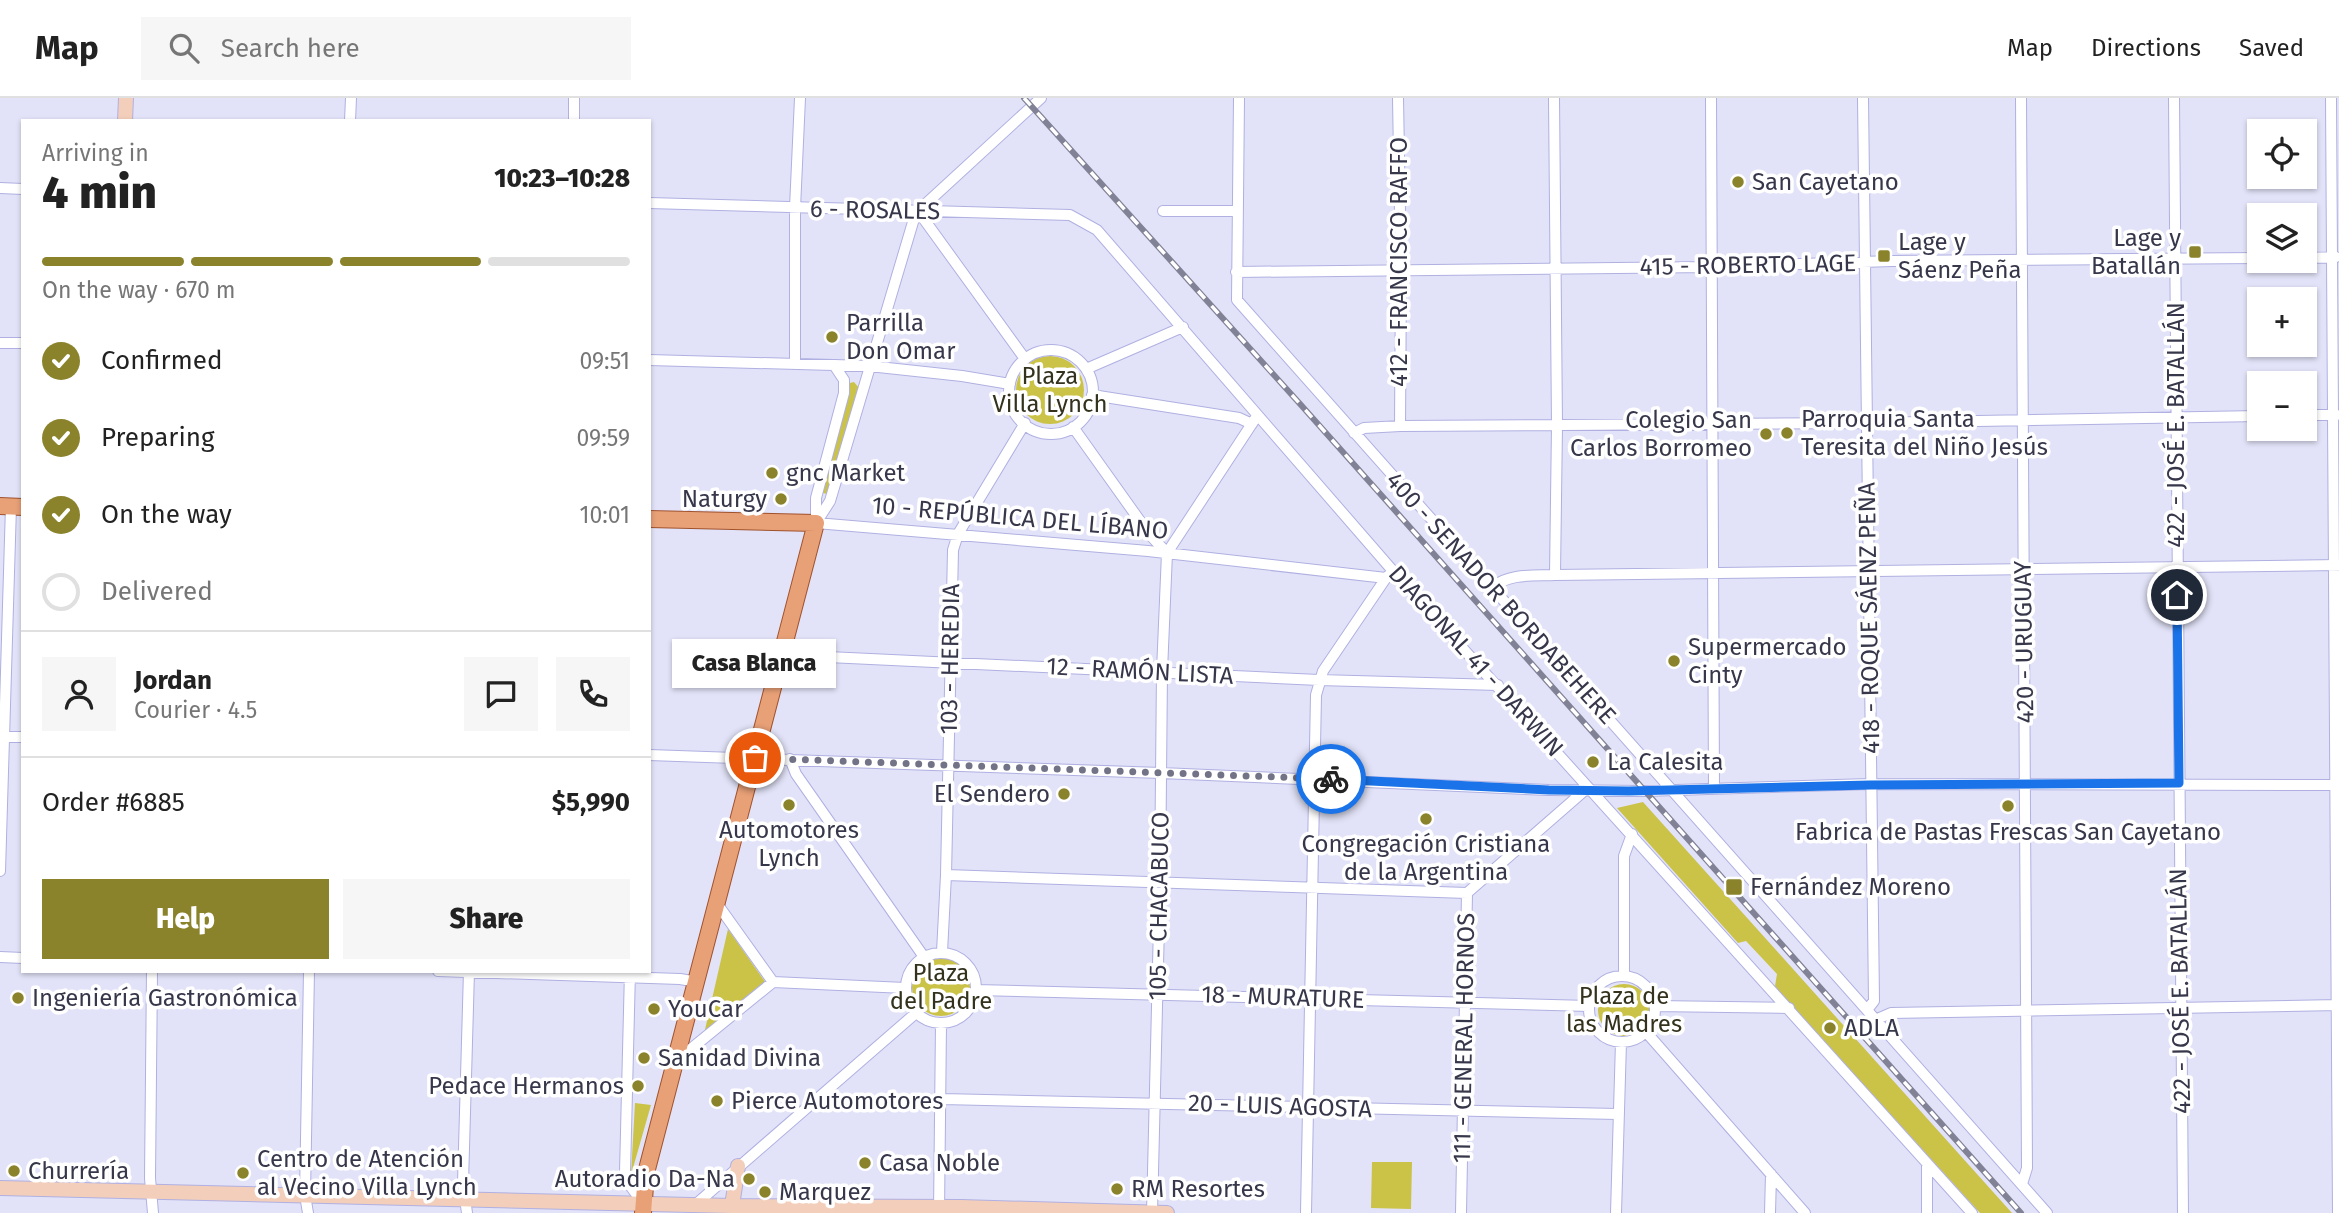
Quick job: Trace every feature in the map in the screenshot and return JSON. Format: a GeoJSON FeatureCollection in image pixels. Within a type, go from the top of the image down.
{"type":"FeatureCollection","features":[{"type":"Feature","properties":{"kind":"main road","name":"10 - REPÚBLICA DEL LÍBANO"},"geometry":{"type":"LineString","coordinates":[[651,519],[816,523]]}},
{"type":"Feature","properties":{"kind":"main road"},"geometry":{"type":"LineString","coordinates":[[643,1208],[646,1173],[816,523]]}},
{"type":"Feature","properties":{"kind":"street"},"geometry":{"type":"LineString","coordinates":[[125,119],[126,98]]}},
{"type":"Feature","properties":{"kind":"street"},"geometry":{"type":"LineString","coordinates":[[350,119],[351,98]]}},
{"type":"Feature","properties":{"kind":"street"},"geometry":{"type":"LineString","coordinates":[[574,98],[574,119]]}},
{"type":"Feature","properties":{"kind":"street"},"geometry":{"type":"LineString","coordinates":[[794,364],[795,208],[800,98]]}},
{"type":"Feature","properties":{"kind":"street"},"geometry":{"type":"LineString","coordinates":[[816,523],[830,502],[918,211],[1041,98]]}},
{"type":"Feature","properties":{"kind":"street"},"geometry":{"type":"LineString","coordinates":[[1236,272],[1239,98]]}},
{"type":"Feature","properties":{"kind":"street","name":"412 - FRANCISCO RAFFO"},"geometry":{"type":"LineString","coordinates":[[1398,98],[1400,426]]}},
{"type":"Feature","properties":{"kind":"street"},"geometry":{"type":"LineString","coordinates":[[1554,98],[1557,425],[1555,575]]}},
{"type":"Feature","properties":{"kind":"street"},"geometry":{"type":"LineString","coordinates":[[1711,98],[1714,789]]}},
{"type":"Feature","properties":{"kind":"street","name":"418 - ROQUE SÁENZ PEÑA"},"geometry":{"type":"LineString","coordinates":[[1863,98],[1874,1001],[1867,1010]]}},
{"type":"Feature","properties":{"kind":"street","name":"420 - URUGUAY"},"geometry":{"type":"LineString","coordinates":[[2021,98],[2028,1010],[2027,1168],[2022,1184]]}},
{"type":"Feature","properties":{"kind":"street","name":"422 - JOSÉ E. BATALLÁN"},"geometry":{"type":"LineString","coordinates":[[2174,98],[2183,1213]]}},
{"type":"Feature","properties":{"kind":"street"},"geometry":{"type":"LineString","coordinates":[[2331,98],[2336,257],[2338,1213]]}},
{"type":"Feature","properties":{"kind":"street"},"geometry":{"type":"LineString","coordinates":[[0,188],[21,189]]}},
{"type":"Feature","properties":{"kind":"street","name":"6 - ROSALES"},"geometry":{"type":"LineString","coordinates":[[651,203],[1070,215],[1097,230]]}},
{"type":"Feature","properties":{"kind":"street"},"geometry":{"type":"LineString","coordinates":[[918,211],[1025,359]]}},
{"type":"Feature","properties":{"kind":"street"},"geometry":{"type":"LineString","coordinates":[[1163,211],[1237,211]]}},
{"type":"Feature","properties":{"kind":"street","name":"DIAGONAL 41 - DARWIN"},"geometry":{"type":"LineString","coordinates":[[1097,230],[1183,327],[1254,420],[1390,574],[1498,685],[1588,791],[1632,834],[1972,1213]]}},
{"type":"Feature","properties":{"kind":"street"},"geometry":{"type":"LineString","coordinates":[[2317,258],[2336,257]]}},
{"type":"Feature","properties":{"kind":"street","name":"415 - ROBERTO LAGE"},"geometry":{"type":"LineString","coordinates":[[1236,272],[2247,258]]}},
{"type":"Feature","properties":{"kind":"street","name":"400 - SENADOR BORDABEHERE"},"geometry":{"type":"LineString","coordinates":[[1236,272],[1235,295],[1354,433],[2047,1213]]}},
{"type":"Feature","properties":{"kind":"street"},"geometry":{"type":"LineString","coordinates":[[1086,369],[1183,327]]}},
{"type":"Feature","properties":{"kind":"street"},"geometry":{"type":"LineString","coordinates":[[0,343],[21,343]]}},
{"type":"Feature","properties":{"kind":"street"},"geometry":{"type":"LineString","coordinates":[[1058,350],[1076,358],[1086,369],[1093,386],[1089,409],[1084,418],[1073,427],[1052,433],[1040,432],[1024,424],[1012,408],[1009,396],[1013,374],[1025,359],[1039,351],[1058,350]]}},
{"type":"Feature","properties":{"kind":"street"},"geometry":{"type":"LineString","coordinates":[[651,360],[869,366],[1010,384]]}},
{"type":"Feature","properties":{"kind":"street"},"geometry":{"type":"LineString","coordinates":[[816,523],[816,498],[844,393],[844,380],[834,365]]}},
{"type":"Feature","properties":{"kind":"street"},"geometry":{"type":"LineString","coordinates":[[1073,427],[1150,535],[1167,553],[1254,420],[1092,395]]}},
{"type":"Feature","properties":{"kind":"street"},"geometry":{"type":"LineString","coordinates":[[2317,415],[2335,415]]}},
{"type":"Feature","properties":{"kind":"street"},"geometry":{"type":"LineString","coordinates":[[1354,433],[1364,428],[1400,426],[1866,423],[2247,416]]}},
{"type":"Feature","properties":{"kind":"street"},"geometry":{"type":"LineString","coordinates":[[958,534],[1024,424]]}},
{"type":"Feature","properties":{"kind":"street"},"geometry":{"type":"LineString","coordinates":[[0,871],[11,506]]}},
{"type":"Feature","properties":{"kind":"street","name":"10 - REPÚBLICA DEL LÍBANO"},"geometry":{"type":"LineString","coordinates":[[816,523],[1390,574]]}},
{"type":"Feature","properties":{"kind":"street","name":"103 - HEREDIA"},"geometry":{"type":"LineString","coordinates":[[942,952],[953,550],[958,534]]}},
{"type":"Feature","properties":{"kind":"street","name":"105 - CHACABUCO"},"geometry":{"type":"LineString","coordinates":[[1152,1213],[1162,671],[1167,553]]}},
{"type":"Feature","properties":{"kind":"street"},"geometry":{"type":"LineString","coordinates":[[1492,587],[1511,577],[1555,575],[2337,565]]}},
{"type":"Feature","properties":{"kind":"street"},"geometry":{"type":"LineString","coordinates":[[1306,1213],[1316,695],[1319,680],[1390,574]]}},
{"type":"Feature","properties":{"kind":"street","name":"12 - RAMÓN LISTA"},"geometry":{"type":"LineString","coordinates":[[783,650],[807,656],[949,663],[1319,680],[1498,685]]}},
{"type":"Feature","properties":{"kind":"street"},"geometry":{"type":"LineString","coordinates":[[2,737],[21,737]]}},
{"type":"Feature","properties":{"kind":"street"},"geometry":{"type":"LineString","coordinates":[[651,755],[1588,791],[1870,785],[2337,785]]}},
{"type":"Feature","properties":{"kind":"street"},"geometry":{"type":"LineString","coordinates":[[790,759],[796,774],[924,957]]}},
{"type":"Feature","properties":{"kind":"street","name":"111 - GENERAL HORNOS"},"geometry":{"type":"LineString","coordinates":[[1461,1213],[1467,893],[1588,791]]}},
{"type":"Feature","properties":{"kind":"street"},"geometry":{"type":"LineString","coordinates":[[1624,976],[1624,856],[1632,834]]}},
{"type":"Feature","properties":{"kind":"street"},"geometry":{"type":"LineString","coordinates":[[946,875],[1467,893]]}},
{"type":"Feature","properties":{"kind":"street"},"geometry":{"type":"LineString","coordinates":[[718,905],[773,982]]}},
{"type":"Feature","properties":{"kind":"street"},"geometry":{"type":"LineString","coordinates":[[942,952],[963,960],[975,979],[976,990],[969,1010],[961,1017],[941,1023],[928,1021],[916,1013],[910,1006],[905,988],[910,970],[924,957],[942,952]]}},
{"type":"Feature","properties":{"kind":"street"},"geometry":{"type":"LineString","coordinates":[[0,957],[21,958]]}},
{"type":"Feature","properties":{"kind":"street"},"geometry":{"type":"LineString","coordinates":[[152,973],[153,1213]]}},
{"type":"Feature","properties":{"kind":"street"},"geometry":{"type":"LineString","coordinates":[[308,1213],[305,1195],[309,973]]}},
{"type":"Feature","properties":{"kind":"street"},"geometry":{"type":"LineString","coordinates":[[466,1206],[469,973]]}},
{"type":"Feature","properties":{"kind":"street"},"geometry":{"type":"LineString","coordinates":[[550,973],[630,974],[698,982]]}},
{"type":"Feature","properties":{"kind":"street"},"geometry":{"type":"LineString","coordinates":[[630,974],[625,1172],[643,1208]]}},
{"type":"Feature","properties":{"kind":"street"},"geometry":{"type":"LineString","coordinates":[[1624,976],[1642,983],[1649,990],[1655,1006],[1652,1024],[1646,1032],[1632,1041],[1621,1042],[1602,1035],[1590,1018],[1589,1006],[1597,988],[1605,981],[1624,976]]}},
{"type":"Feature","properties":{"kind":"street"},"geometry":{"type":"LineString","coordinates":[[676,1061],[773,982],[905,988]]}},
{"type":"Feature","properties":{"kind":"street","name":"18 - MURATURE"},"geometry":{"type":"LineString","coordinates":[[976,990],[1589,1006]]}},
{"type":"Feature","properties":{"kind":"street"},"geometry":{"type":"LineString","coordinates":[[1875,1020],[1891,1013],[2338,1005]]}},
{"type":"Feature","properties":{"kind":"street"},"geometry":{"type":"LineString","coordinates":[[1655,1006],[1789,1008]]}},
{"type":"Feature","properties":{"kind":"street"},"geometry":{"type":"LineString","coordinates":[[695,1205],[916,1013]]}},
{"type":"Feature","properties":{"kind":"street"},"geometry":{"type":"LineString","coordinates":[[939,1210],[941,1023]]}},
{"type":"Feature","properties":{"kind":"street"},"geometry":{"type":"LineString","coordinates":[[1646,1032],[1805,1213]]}},
{"type":"Feature","properties":{"kind":"street"},"geometry":{"type":"LineString","coordinates":[[1616,1213],[1621,1042]]}},
{"type":"Feature","properties":{"kind":"street","name":"20 - LUIS AGOSTA"},"geometry":{"type":"LineString","coordinates":[[942,1099],[1618,1114]]}},
{"type":"Feature","properties":{"kind":"street"},"geometry":{"type":"LineString","coordinates":[[1927,1164],[1927,1213]]}},
{"type":"Feature","properties":{"kind":"street"},"geometry":{"type":"LineString","coordinates":[[732,1210],[733,1186],[738,1166]]}},
{"type":"Feature","properties":{"kind":"street"},"geometry":{"type":"LineString","coordinates":[[1770,1213],[1771,1174]]}},
{"type":"Feature","properties":{"kind":"street"},"geometry":{"type":"LineString","coordinates":[[0,1188],[305,1195],[466,1206],[643,1208],[695,1205],[732,1210],[1167,1213]]}},
{"type":"Feature","properties":{"kind":"green space","name":"Plaza Villa Lynch"},"geometry":{"type":"Polygon","coordinates":[[[1050,356],[1063,359],[1074,366],[1081,377],[1084,390],[1081,403],[1074,414],[1063,421],[1050,424],[1037,421],[1026,414],[1019,403],[1016,390],[1019,377],[1026,366],[1037,359],[1050,356]]]}},
{"type":"Feature","properties":{"kind":"green space"},"geometry":{"type":"Polygon","coordinates":[[[854,382],[859,388],[827,494],[823,493],[821,490],[850,383],[854,382]]]}},
{"type":"Feature","properties":{"kind":"green space"},"geometry":{"type":"Polygon","coordinates":[[[1643,802],[2012,1213],[1980,1213],[1784,997],[1775,986],[1777,974],[1746,941],[1738,943],[1617,808],[1643,802]]]}},
{"type":"Feature","properties":{"kind":"green space"},"geometry":{"type":"Polygon","coordinates":[[[728,929],[766,983],[704,1034],[728,929]]]}},
{"type":"Feature","properties":{"kind":"green space","name":"Plaza del Padre"},"geometry":{"type":"Polygon","coordinates":[[[941,958],[952,960],[965,971],[970,987],[968,998],[957,1011],[941,1016],[930,1014],[917,1003],[912,987],[914,976],[925,963],[941,958]]]}},
{"type":"Feature","properties":{"kind":"green space","name":"Plaza de las Madres"},"geometry":{"type":"Polygon","coordinates":[[[1624,984],[1634,986],[1642,992],[1648,1000],[1648,1020],[1642,1028],[1634,1034],[1624,1036],[1614,1034],[1606,1028],[1600,1020],[1598,1010],[1600,1000],[1606,992],[1614,986],[1624,984]]]}},
{"type":"Feature","properties":{"kind":"green space"},"geometry":{"type":"Polygon","coordinates":[[[635,1103],[651,1105],[631,1175],[635,1103]]]}},
{"type":"Feature","properties":{"kind":"green space"},"geometry":{"type":"Polygon","coordinates":[[[1372,1162],[1412,1162],[1411,1209],[1371,1208],[1372,1162]]]}},
{"type":"Feature","properties":{"kind":"railway"},"geometry":{"type":"LineString","coordinates":[[1024,98],[2021,1213]]}},
{"type":"Feature","properties":{"kind":"way so far"},"geometry":{"type":"LineString","coordinates":[[755,758],[1331,779]]}},
{"type":"Feature","properties":{"kind":"place","name":"San Cayetano"},"geometry":{"type":"Point","coordinates":[1738,182]}},
{"type":"Feature","properties":{"kind":"place","name":"Lage y Batallán"},"geometry":{"type":"Point","coordinates":[2195,252]}},
{"type":"Feature","properties":{"kind":"place","name":"Lage y Sáenz Peña"},"geometry":{"type":"Point","coordinates":[1884,256]}},
{"type":"Feature","properties":{"kind":"place","name":"Parrilla Don Omar"},"geometry":{"type":"Point","coordinates":[832,337]}},
{"type":"Feature","properties":{"kind":"place","name":"Parroquia Santa Teresita del Niño Jesús"},"geometry":{"type":"Point","coordinates":[1787,433]}},
{"type":"Feature","properties":{"kind":"place","name":"Colegio San Carlos Borromeo"},"geometry":{"type":"Point","coordinates":[1766,434]}},
{"type":"Feature","properties":{"kind":"place","name":"gnc Market"},"geometry":{"type":"Point","coordinates":[772,473]}},
{"type":"Feature","properties":{"kind":"place","name":"Naturgy"},"geometry":{"type":"Point","coordinates":[781,499]}},
{"type":"Feature","properties":{"kind":"place","name":"Supermercado Cinty"},"geometry":{"type":"Point","coordinates":[1674,661]}},
{"type":"Feature","properties":{"kind":"place","name":"Casa Blanca"},"geometry":{"type":"Point","coordinates":[755,758]}},
{"type":"Feature","properties":{"kind":"place","name":"La Calesita"},"geometry":{"type":"Point","coordinates":[1593,762]}},
{"type":"Feature","properties":{"kind":"place","name":"El Sendero"},"geometry":{"type":"Point","coordinates":[1064,794]}},
{"type":"Feature","properties":{"kind":"place","name":"Automotores Lynch"},"geometry":{"type":"Point","coordinates":[789,805]}},
{"type":"Feature","properties":{"kind":"place","name":"Fabrica de Pastas Frescas San Cayetano"},"geometry":{"type":"Point","coordinates":[2008,806]}},
{"type":"Feature","properties":{"kind":"place","name":"Congregación Cristiana de la Argentina"},"geometry":{"type":"Point","coordinates":[1426,819]}},
{"type":"Feature","properties":{"kind":"place","name":"Fernández Moreno"},"geometry":{"type":"Point","coordinates":[1734,887]}},
{"type":"Feature","properties":{"kind":"place","name":"Ingeniería Gastronómica"},"geometry":{"type":"Point","coordinates":[18,998]}},
{"type":"Feature","properties":{"kind":"place","name":"YouCar"},"geometry":{"type":"Point","coordinates":[654,1009]}},
{"type":"Feature","properties":{"kind":"place","name":"ADLA"},"geometry":{"type":"Point","coordinates":[1830,1028]}},
{"type":"Feature","properties":{"kind":"place","name":"Sanidad Divina"},"geometry":{"type":"Point","coordinates":[644,1058]}},
{"type":"Feature","properties":{"kind":"place","name":"Pedace Hermanos"},"geometry":{"type":"Point","coordinates":[638,1086]}},
{"type":"Feature","properties":{"kind":"place","name":"Pierce Automotores"},"geometry":{"type":"Point","coordinates":[717,1101]}},
{"type":"Feature","properties":{"kind":"place","name":"Casa Noble"},"geometry":{"type":"Point","coordinates":[865,1163]}},
{"type":"Feature","properties":{"kind":"place","name":"Churrería"},"geometry":{"type":"Point","coordinates":[14,1171]}},
{"type":"Feature","properties":{"kind":"place","name":"Centro de Atención al Vecino Villa Lynch"},"geometry":{"type":"Point","coordinates":[243,1173]}},
{"type":"Feature","properties":{"kind":"place","name":"Autoradio Da-Na"},"geometry":{"type":"Point","coordinates":[749,1179]}},
{"type":"Feature","properties":{"kind":"place","name":"RM Resortes"},"geometry":{"type":"Point","coordinates":[1117,1189]}},
{"type":"Feature","properties":{"kind":"place","name":"Marquez"},"geometry":{"type":"Point","coordinates":[765,1192]}},
{"type":"Feature","properties":{"kind":"route"},"geometry":{"type":"LineString","coordinates":[[1331,779],[1549,790],[1629,791],[1870,785],[2179,783],[2177,595]]}}]}
